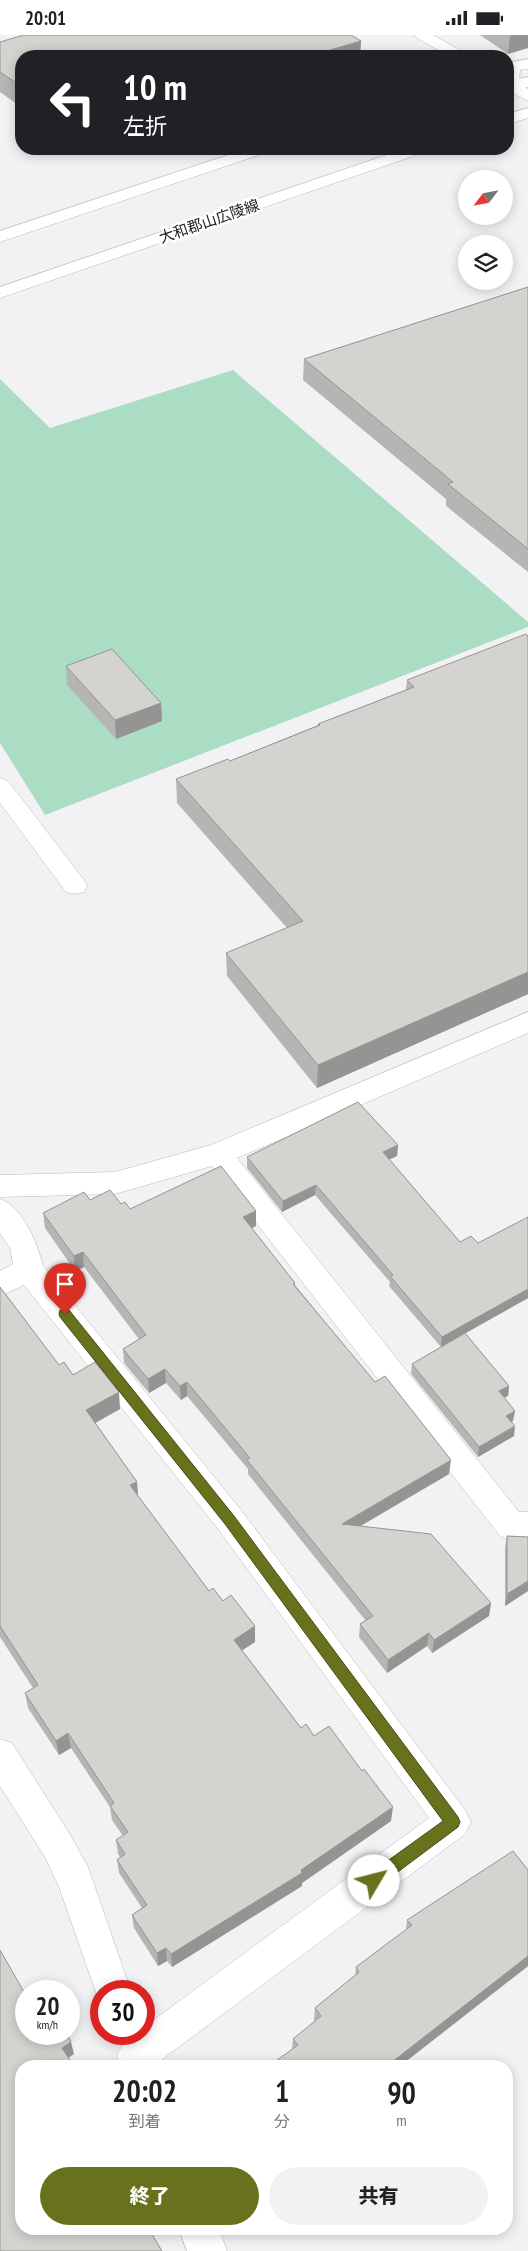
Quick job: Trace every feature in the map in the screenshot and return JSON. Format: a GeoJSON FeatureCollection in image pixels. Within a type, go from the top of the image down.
{"type":"FeatureCollection","features":[{"type":"Feature","properties":{"kind":"street"},"geometry":{"type":"LineString","coordinates":[[422,35],[449,50]]}},
{"type":"Feature","properties":{"kind":"street"},"geometry":{"type":"LineString","coordinates":[[514,66],[528,63]]}},
{"type":"Feature","properties":{"kind":"street"},"geometry":{"type":"LineString","coordinates":[[514,84],[528,82]]}},
{"type":"Feature","properties":{"kind":"street"},"geometry":{"type":"LineString","coordinates":[[514,88],[528,95]]}},
{"type":"Feature","properties":{"kind":"street"},"geometry":{"type":"LineString","coordinates":[[514,117],[528,113]]}},
{"type":"Feature","properties":{"kind":"street"},"geometry":{"type":"LineString","coordinates":[[0,237],[244,155]]}},
{"type":"Feature","properties":{"kind":"street","name":"大和郡山広陵線"},"geometry":{"type":"LineString","coordinates":[[0,293],[402,155]]}},
{"type":"Feature","properties":{"kind":"street"},"geometry":{"type":"LineString","coordinates":[[0,786],[75,886]]}},
{"type":"Feature","properties":{"kind":"street"},"geometry":{"type":"LineString","coordinates":[[0,1186],[115,1183],[218,1154],[528,1022]]}},
{"type":"Feature","properties":{"kind":"street"},"geometry":{"type":"LineString","coordinates":[[218,1154],[510,1526],[528,1526]]}},
{"type":"Feature","properties":{"kind":"street"},"geometry":{"type":"LineString","coordinates":[[0,1210],[24,1246],[29,1270],[230,1520],[453,1822],[134,2052]]}},
{"type":"Feature","properties":{"kind":"street"},"geometry":{"type":"LineString","coordinates":[[0,1284],[29,1270]]}},
{"type":"Feature","properties":{"kind":"street"},"geometry":{"type":"LineString","coordinates":[[0,1755],[57,1845],[75,1880],[109,1980]]}},
{"type":"Feature","properties":{"kind":"street"},"geometry":{"type":"LineString","coordinates":[[201,2235],[207,2251]]}},
{"type":"Feature","properties":{"kind":"green space"},"geometry":{"type":"Polygon","coordinates":[[[233,370],[528,622],[528,627],[45,815],[0,743],[0,379],[50,428],[233,370]]]}},
{"type":"Feature","properties":{"kind":"building"},"geometry":{"type":"Polygon","coordinates":[[[24,35],[351,35],[361,41],[330,50],[15,50],[15,82],[0,72],[0,42],[24,35]]]}},
{"type":"Feature","properties":{"kind":"building"},"geometry":{"type":"Polygon","coordinates":[[[528,287],[528,549],[448,484],[453,482],[304,359],[528,287]]]}},
{"type":"Feature","properties":{"kind":"building"},"geometry":{"type":"Polygon","coordinates":[[[526,634],[528,636],[528,972],[318,1065],[226,953],[303,921],[176,779],[228,759],[230,761],[414,687],[407,680],[526,634]]]}},
{"type":"Feature","properties":{"kind":"building"},"geometry":{"type":"Polygon","coordinates":[[[112,649],[161,703],[115,720],[66,666],[112,649]]]}},
{"type":"Feature","properties":{"kind":"building"},"geometry":{"type":"Polygon","coordinates":[[[358,1102],[398,1145],[383,1152],[460,1242],[471,1236],[478,1243],[528,1217],[528,1289],[442,1337],[390,1276],[393,1275],[316,1185],[283,1201],[247,1157],[358,1102]]]}},
{"type":"Feature","properties":{"kind":"building"},"geometry":{"type":"Polygon","coordinates":[[[221,1166],[256,1211],[243,1217],[295,1283],[293,1284],[375,1382],[385,1376],[451,1460],[342,1524],[431,1534],[491,1603],[434,1640],[429,1633],[388,1660],[360,1624],[373,1616],[247,1460],[250,1458],[187,1382],[180,1386],[165,1369],[148,1379],[123,1349],[146,1335],[83,1252],[74,1256],[43,1213],[84,1192],[90,1200],[110,1190],[121,1204],[125,1202],[130,1209],[221,1166]]]}},
{"type":"Feature","properties":{"kind":"building"},"geometry":{"type":"Polygon","coordinates":[[[0,1287],[59,1365],[64,1362],[73,1375],[95,1362],[119,1392],[86,1410],[137,1482],[130,1485],[209,1591],[213,1588],[223,1601],[231,1595],[255,1626],[234,1640],[301,1728],[306,1724],[314,1736],[329,1726],[362,1771],[364,1769],[393,1807],[301,1870],[302,1873],[171,1954],[166,1948],[157,1953],[132,1915],[147,1905],[117,1860],[125,1854],[116,1840],[128,1832],[110,1806],[114,1803],[68,1733],[56,1741],[25,1693],[38,1685],[0,1626],[0,1287]]]}},
{"type":"Feature","properties":{"kind":"building"},"geometry":{"type":"Polygon","coordinates":[[[465,1333],[509,1386],[499,1391],[515,1411],[506,1416],[515,1426],[479,1447],[412,1364],[465,1333]]]}},
{"type":"Feature","properties":{"kind":"building"},"geometry":{"type":"Polygon","coordinates":[[[507,1536],[528,1537],[528,1581],[507,1594],[507,1536]]]}},
{"type":"Feature","properties":{"kind":"building"},"geometry":{"type":"Polygon","coordinates":[[[513,1851],[528,1870],[528,1956],[395,2060],[277,2060],[298,2045],[293,2039],[321,2016],[315,2008],[359,1972],[356,1967],[412,1925],[407,1920],[513,1851]]]}},
{"type":"Feature","properties":{"kind":"building"},"geometry":{"type":"Polygon","coordinates":[[[0,1950],[17,1980],[15,1980],[15,2045],[66,2045],[62,2048],[70,2060],[15,2060],[15,2235],[153,2235],[162,2251],[0,2251],[0,1950]]]}},
{"type":"Feature","properties":{"kind":"route"},"geometry":{"type":"LineString","coordinates":[[65,1314],[230,1520],[453,1822],[374,1881]]}}]}
